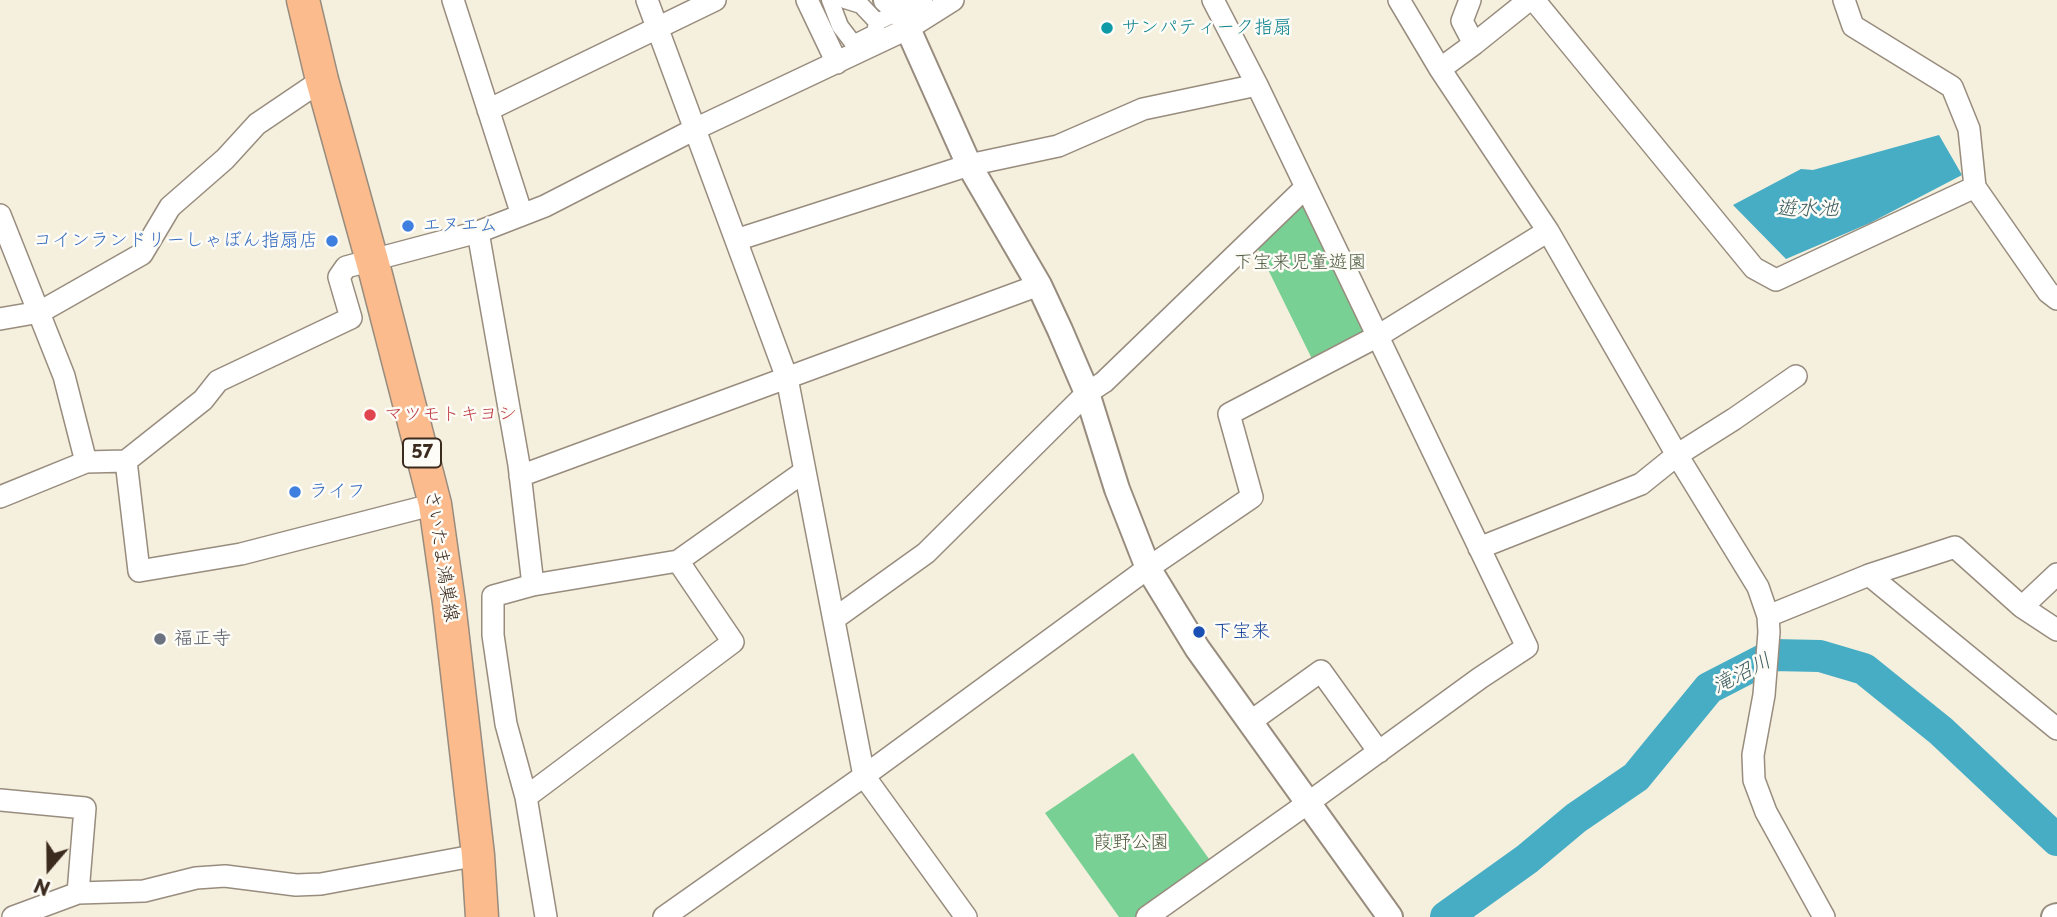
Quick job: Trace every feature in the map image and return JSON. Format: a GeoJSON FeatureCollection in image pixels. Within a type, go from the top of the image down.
{"type":"FeatureCollection","features":[{"type":"Feature","properties":{"kind":"main road","name":"さいたま鴻巣線"},"geometry":{"type":"LineString","coordinates":[[303,0],[321,79],[372,261],[435,504],[478,855],[482,917]]}},
{"type":"Feature","properties":{"kind":"street"},"geometry":{"type":"LineString","coordinates":[[453,0],[522,215]]}},
{"type":"Feature","properties":{"kind":"street"},"geometry":{"type":"LineString","coordinates":[[647,0],[786,378],[864,776],[966,917]]}},
{"type":"Feature","properties":{"kind":"street"},"geometry":{"type":"LineString","coordinates":[[488,110],[715,0]]}},
{"type":"Feature","properties":{"kind":"street"},"geometry":{"type":"LineString","coordinates":[[807,0],[835,59]]}},
{"type":"Feature","properties":{"kind":"street"},"geometry":{"type":"LineString","coordinates":[[830,0],[840,26],[853,43]]}},
{"type":"Feature","properties":{"kind":"street"},"geometry":{"type":"LineString","coordinates":[[845,0],[895,12],[953,0]]}},
{"type":"Feature","properties":{"kind":"street"},"geometry":{"type":"LineString","coordinates":[[0,497],[86,462],[126,461],[204,400],[218,381],[351,318],[340,277],[346,267],[478,232],[545,206],[835,59],[895,12],[924,0]]}},
{"type":"Feature","properties":{"kind":"street"},"geometry":{"type":"LineString","coordinates":[[1147,917],[1480,677],[1527,647],[1257,85],[1213,0]]}},
{"type":"Feature","properties":{"kind":"street"},"geometry":{"type":"LineString","coordinates":[[1399,0],[1440,69],[1548,231],[1677,456],[1758,587],[1769,624],[1764,695],[1753,755],[1754,780],[1766,812],[1824,917]]}},
{"type":"Feature","properties":{"kind":"street"},"geometry":{"type":"LineString","coordinates":[[1470,0],[1462,21],[1474,44]]}},
{"type":"Feature","properties":{"kind":"street"},"geometry":{"type":"LineString","coordinates":[[1440,69],[1532,0],[1754,268],[1776,281],[1975,187]]}},
{"type":"Feature","properties":{"kind":"street"},"geometry":{"type":"LineString","coordinates":[[1844,0],[1853,26],[1952,87],[1969,129],[1975,187],[2048,292],[2057,299]]}},
{"type":"Feature","properties":{"kind":"street"},"geometry":{"type":"LineString","coordinates":[[835,59],[853,43],[874,33],[895,12]]}},
{"type":"Feature","properties":{"kind":"street"},"geometry":{"type":"LineString","coordinates":[[895,12],[969,165],[1039,285],[1087,393],[1117,489],[1148,568],[1197,648],[1390,917]]}},
{"type":"Feature","properties":{"kind":"street"},"geometry":{"type":"LineString","coordinates":[[0,319],[40,312],[142,254],[170,207],[225,159],[257,124],[321,79]]}},
{"type":"Feature","properties":{"kind":"street"},"geometry":{"type":"LineString","coordinates":[[736,240],[969,165],[1058,146],[1143,109],[1257,85]]}},
{"type":"Feature","properties":{"kind":"street"},"geometry":{"type":"LineString","coordinates":[[834,619],[926,553],[1087,393],[1104,382],[1306,187]]}},
{"type":"Feature","properties":{"kind":"street"},"geometry":{"type":"LineString","coordinates":[[0,215],[64,376],[86,462]]}},
{"type":"Feature","properties":{"kind":"street"},"geometry":{"type":"LineString","coordinates":[[664,917],[864,776],[1148,568],[1252,497],[1229,414],[1378,336],[1548,231]]}},
{"type":"Feature","properties":{"kind":"street"},"geometry":{"type":"LineString","coordinates":[[478,232],[520,477],[533,585]]}},
{"type":"Feature","properties":{"kind":"street"},"geometry":{"type":"LineString","coordinates":[[520,477],[1039,285]]}},
{"type":"Feature","properties":{"kind":"street"},"geometry":{"type":"LineString","coordinates":[[1479,548],[1641,484],[1677,456],[1796,376]]}},
{"type":"Feature","properties":{"kind":"street"},"geometry":{"type":"LineString","coordinates":[[126,461],[139,571],[240,554],[435,504]]}},
{"type":"Feature","properties":{"kind":"street"},"geometry":{"type":"LineString","coordinates":[[546,917],[526,797],[506,724],[493,635],[493,596],[533,585],[678,561],[805,471]]}},
{"type":"Feature","properties":{"kind":"street"},"geometry":{"type":"LineString","coordinates":[[1769,624],[1869,575],[1955,547],[2022,607],[2057,630]]}},
{"type":"Feature","properties":{"kind":"street"},"geometry":{"type":"LineString","coordinates":[[526,797],[733,642],[678,561]]}},
{"type":"Feature","properties":{"kind":"street"},"geometry":{"type":"LineString","coordinates":[[2022,607],[2057,574]]}},
{"type":"Feature","properties":{"kind":"street"},"geometry":{"type":"LineString","coordinates":[[1869,575],[2057,729]]}},
{"type":"Feature","properties":{"kind":"street"},"geometry":{"type":"LineString","coordinates":[[1250,722],[1321,671],[1379,752]]}},
{"type":"Feature","properties":{"kind":"street"},"geometry":{"type":"LineString","coordinates":[[0,800],[85,808],[78,893]]}},
{"type":"Feature","properties":{"kind":"street"},"geometry":{"type":"LineString","coordinates":[[13,917],[78,893],[144,891],[196,878],[225,876],[296,885],[321,884],[478,855]]}},
{"type":"Feature","properties":{"kind":"green space","name":"下宝来児童遊園"},"geometry":{"type":"Polygon","coordinates":[[[1305,197],[1369,333],[1314,363],[1256,245],[1305,197]]]}},
{"type":"Feature","properties":{"kind":"green space","name":"葭野公園"},"geometry":{"type":"Polygon","coordinates":[[[1133,753],[1212,863],[1137,917],[1119,917],[1045,813],[1133,753]]]}},
{"type":"Feature","properties":{"kind":"water","name":"遊水池"},"geometry":{"type":"Polygon","coordinates":[[[1939,135],[1962,175],[1870,223],[1786,259],[1733,205],[1801,169],[1813,170],[1939,135]]]}},
{"type":"Feature","properties":{"kind":"waterway","name":"滝沼川"},"geometry":{"type":"LineString","coordinates":[[1446,917],[1527,859],[1576,818],[1636,777],[1709,688],[1773,655],[1820,656],[1864,669],[1941,731],[2057,840]]}},
{"type":"Feature","properties":{"kind":"place","name":"サンパティーク指扇"},"geometry":{"type":"Point","coordinates":[1107,28]}},
{"type":"Feature","properties":{"kind":"place","name":"エヌエム"},"geometry":{"type":"Point","coordinates":[408,226]}},
{"type":"Feature","properties":{"kind":"place","name":"コインランドリーしゃぼん指扇店"},"geometry":{"type":"Point","coordinates":[332,241]}},
{"type":"Feature","properties":{"kind":"place","name":"マツモトキヨシ"},"geometry":{"type":"Point","coordinates":[370,415]}},
{"type":"Feature","properties":{"kind":"place","name":"ライフ"},"geometry":{"type":"Point","coordinates":[295,492]}},
{"type":"Feature","properties":{"kind":"place","name":"下宝来"},"geometry":{"type":"Point","coordinates":[1199,632]}},
{"type":"Feature","properties":{"kind":"place","name":"福正寺"},"geometry":{"type":"Point","coordinates":[160,639]}}]}
